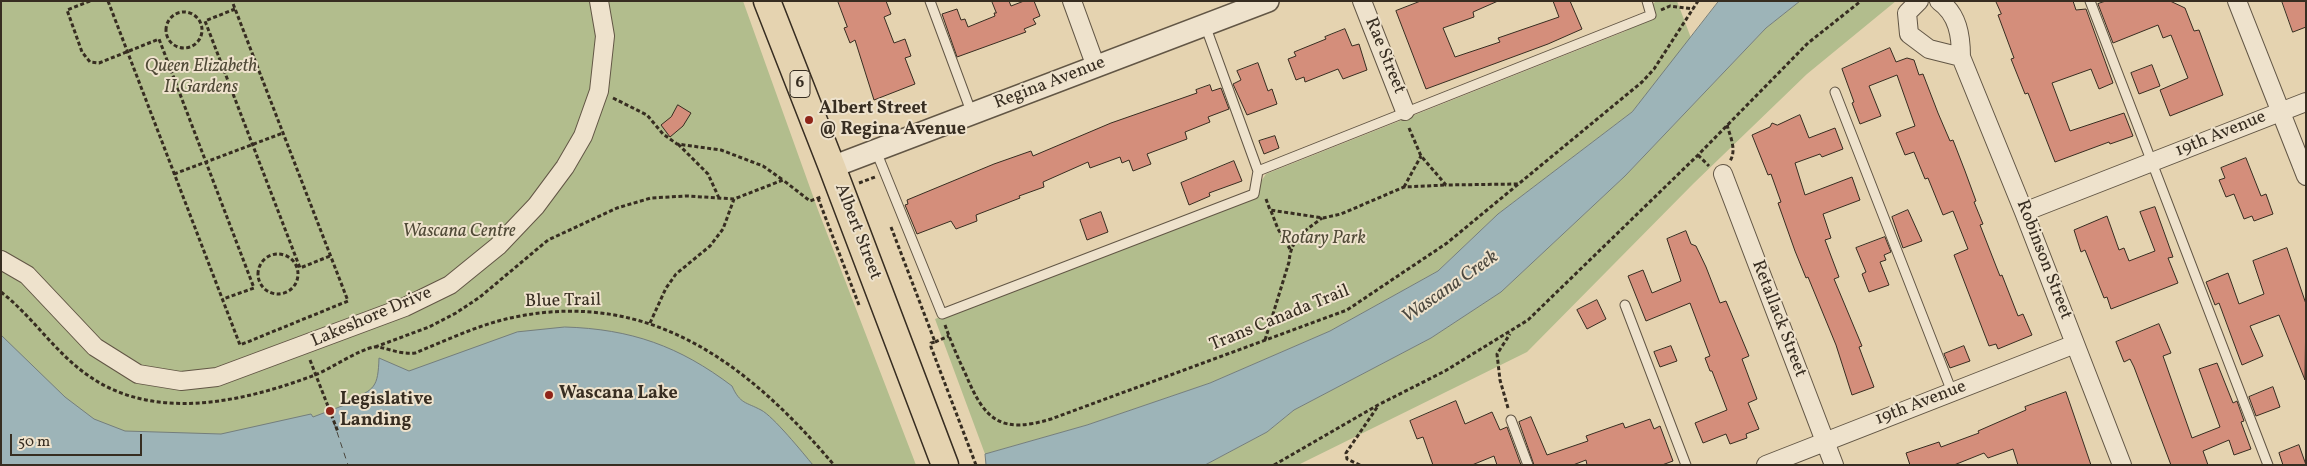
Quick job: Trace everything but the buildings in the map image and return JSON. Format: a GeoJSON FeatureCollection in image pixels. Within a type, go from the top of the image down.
{"type":"FeatureCollection","features":[{"type":"Feature","properties":{"kind":"main road","name":"Albert Street"},"geometry":{"type":"LineString","coordinates":[[767,1],[832,167],[833,204],[945,465]]}},
{"type":"Feature","properties":{"kind":"street","name":"Lakeshore Drive"},"geometry":{"type":"LineString","coordinates":[[1,260],[27,275],[95,347],[138,374],[181,381],[217,378],[405,307],[450,285],[498,246],[536,206],[565,167],[583,136],[599,91],[606,36],[598,1]]}},
{"type":"Feature","properties":{"kind":"street"},"geometry":{"type":"LineString","coordinates":[[1072,1],[1096,67]]}},
{"type":"Feature","properties":{"kind":"street","name":"Regina Avenue"},"geometry":{"type":"LineString","coordinates":[[832,167],[1268,1]]}},
{"type":"Feature","properties":{"kind":"street","name":"Rae Street"},"geometry":{"type":"LineString","coordinates":[[1362,1],[1405,111]]}},
{"type":"Feature","properties":{"kind":"street"},"geometry":{"type":"LineString","coordinates":[[1919,1],[1907,13],[1909,34],[1929,49],[1961,57]]}},
{"type":"Feature","properties":{"kind":"street","name":"Robinson Street"},"geometry":{"type":"LineString","coordinates":[[1939,1],[1953,15],[1961,38],[1961,57],[2024,212],[2122,465]]}},
{"type":"Feature","properties":{"kind":"street"},"geometry":{"type":"LineString","coordinates":[[2237,1],[2306,176]]}},
{"type":"Feature","properties":{"kind":"street","name":"19th Avenue"},"geometry":{"type":"LineString","coordinates":[[2024,212],[2306,102]]}},
{"type":"Feature","properties":{"kind":"street","name":"Retallack Street"},"geometry":{"type":"LineString","coordinates":[[1723,174],[1834,465]]}},
{"type":"Feature","properties":{"kind":"street","name":"19th Avenue"},"geometry":{"type":"LineString","coordinates":[[1766,465],[2075,344]]}},
{"type":"Feature","properties":{"kind":"lane"},"geometry":{"type":"LineString","coordinates":[[930,1],[972,114]]}},
{"type":"Feature","properties":{"kind":"lane"},"geometry":{"type":"LineString","coordinates":[[1258,171],[1405,111],[1651,15],[1647,1]]}},
{"type":"Feature","properties":{"kind":"lane"},"geometry":{"type":"LineString","coordinates":[[2090,1],[2268,465]]}},
{"type":"Feature","properties":{"kind":"lane"},"geometry":{"type":"LineString","coordinates":[[876,151],[942,314],[1254,194],[1258,171],[1205,25]]}},
{"type":"Feature","properties":{"kind":"lane"},"geometry":{"type":"LineString","coordinates":[[1834,92],[1952,392]]}},
{"type":"Feature","properties":{"kind":"lane"},"geometry":{"type":"LineString","coordinates":[[1625,305],[1686,465]]}},
{"type":"Feature","properties":{"kind":"lane"},"geometry":{"type":"LineString","coordinates":[[1511,420],[1528,465]]}},
{"type":"Feature","properties":{"kind":"path"},"geometry":{"type":"LineString","coordinates":[[90,1],[67,10],[82,52],[90,62],[99,62],[166,36]]}},
{"type":"Feature","properties":{"kind":"path"},"geometry":{"type":"LineString","coordinates":[[108,1],[240,345],[348,301],[232,1]]}},
{"type":"Feature","properties":{"kind":"path","name":"Trans Canada Trail"},"geometry":{"type":"LineString","coordinates":[[945,324],[975,397],[983,409],[991,418],[1013,426],[1030,425],[1051,418],[1347,310],[1439,248],[1518,184],[1580,130],[1642,82],[1654,69],[1698,1]]}},
{"type":"Feature","properties":{"kind":"path"},"geometry":{"type":"LineString","coordinates":[[1274,465],[1378,405],[1445,371],[1512,332],[1528,320],[1698,155],[1808,42],[1861,1]]}},
{"type":"Feature","properties":{"kind":"path"},"geometry":{"type":"LineString","coordinates":[[1651,15],[1670,6],[1693,8]]}},
{"type":"Feature","properties":{"kind":"path"},"geometry":{"type":"LineString","coordinates":[[200,22],[235,9]]}},
{"type":"Feature","properties":{"kind":"path"},"geometry":{"type":"LineString","coordinates":[[187,12],[193,14],[200,22],[201,35],[194,45],[188,48],[175,46],[166,36],[167,21],[176,13],[187,12]]}},
{"type":"Feature","properties":{"kind":"path"},"geometry":{"type":"LineString","coordinates":[[205,20],[298,268],[296,281],[283,294],[270,293],[261,285],[258,273],[262,262],[266,258],[278,254],[290,258],[298,268]]}},
{"type":"Feature","properties":{"kind":"path"},"geometry":{"type":"LineString","coordinates":[[158,39],[254,288]]}},
{"type":"Feature","properties":{"kind":"path"},"geometry":{"type":"LineString","coordinates":[[599,91],[647,115],[663,134],[677,144],[708,174],[719,198]]}},
{"type":"Feature","properties":{"kind":"path"},"geometry":{"type":"LineString","coordinates":[[1405,111],[1405,118],[1420,156],[1446,186]]}},
{"type":"Feature","properties":{"kind":"path"},"geometry":{"type":"LineString","coordinates":[[1723,174],[1733,156],[1727,125]]}},
{"type":"Feature","properties":{"kind":"path"},"geometry":{"type":"LineString","coordinates":[[174,174],[283,133]]}},
{"type":"Feature","properties":{"kind":"path"},"geometry":{"type":"LineString","coordinates":[[677,144],[721,150],[763,166],[810,201]]}},
{"type":"Feature","properties":{"kind":"path"},"geometry":{"type":"LineString","coordinates":[[1698,155],[1704,160]]}},
{"type":"Feature","properties":{"kind":"path"},"geometry":{"type":"LineString","coordinates":[[1404,187],[1420,156]]}},
{"type":"Feature","properties":{"kind":"path"},"geometry":{"type":"LineString","coordinates":[[256,392],[316,374],[375,347],[429,327],[456,313],[487,291],[548,240],[567,229],[617,208],[651,198],[687,196],[734,199],[783,180]]}},
{"type":"Feature","properties":{"kind":"path"},"geometry":{"type":"LineString","coordinates":[[1270,210],[1322,218],[1341,214],[1404,187],[1518,184]]}},
{"type":"Feature","properties":{"kind":"path"},"geometry":{"type":"LineString","coordinates":[[1254,194],[1262,191],[1278,229],[1290,249]]}},
{"type":"Feature","properties":{"kind":"path"},"geometry":{"type":"LineString","coordinates":[[818,198],[833,204]]}},
{"type":"Feature","properties":{"kind":"path"},"geometry":{"type":"LineString","coordinates":[[650,323],[666,288],[676,274],[710,246],[723,229],[734,199]]}},
{"type":"Feature","properties":{"kind":"path"},"geometry":{"type":"LineString","coordinates":[[1265,340],[1289,262],[1290,249],[1295,240],[1322,218]]}},
{"type":"Feature","properties":{"kind":"path"},"geometry":{"type":"LineString","coordinates":[[890,225],[933,343],[931,347],[976,465]]}},
{"type":"Feature","properties":{"kind":"path"},"geometry":{"type":"LineString","coordinates":[[298,268],[330,256]]}},
{"type":"Feature","properties":{"kind":"path"},"geometry":{"type":"LineString","coordinates":[[223,299],[261,285]]}},
{"type":"Feature","properties":{"kind":"path","name":"Blue Trail"},"geometry":{"type":"LineString","coordinates":[[375,347],[404,355],[414,353],[484,326],[513,317],[544,312],[611,314],[650,323],[693,341],[749,379],[802,428],[834,465]]}},
{"type":"Feature","properties":{"kind":"path"},"geometry":{"type":"LineString","coordinates":[[296,322],[338,432]]}},
{"type":"Feature","properties":{"kind":"path"},"geometry":{"type":"LineString","coordinates":[[1511,420],[1500,380],[1497,354],[1512,332]]}},
{"type":"Feature","properties":{"kind":"path"},"geometry":{"type":"LineString","coordinates":[[933,343],[949,336]]}},
{"type":"Feature","properties":{"kind":"path"},"geometry":{"type":"LineString","coordinates":[[1360,465],[1347,460],[1346,453],[1378,405]]}},
{"type":"Feature","properties":{"kind":"green space","name":"Wascana Centre"},"geometry":{"type":"Polygon","coordinates":[[[1,1],[743,1],[818,210],[916,465],[1,465],[1,1]]]}},
{"type":"Feature","properties":{"kind":"green space","name":"Rotary Park"},"geometry":{"type":"Polygon","coordinates":[[[1656,1],[1677,1],[1691,38],[1632,112],[1498,214],[1438,271],[1330,331],[1210,383],[1087,425],[985,454],[935,319],[1248,201],[1266,174],[1626,31],[1656,1]]]}},
{"type":"Feature","properties":{"kind":"green space"},"geometry":{"type":"Polygon","coordinates":[[[1800,1],[1896,1],[1807,74],[1694,183],[1527,352],[1298,465],[1205,465],[1267,432],[1294,410],[1431,338],[1501,292],[1625,176],[1766,28],[1800,1]]]}},
{"type":"Feature","properties":{"kind":"water","name":"Wascana Creek"},"geometry":{"type":"Polygon","coordinates":[[[1719,1],[1800,1],[1766,28],[1625,176],[1501,292],[1431,338],[1294,410],[1267,432],[1205,465],[986,465],[985,454],[1087,425],[1210,383],[1330,331],[1438,271],[1498,214],[1632,112],[1719,1]]]}},
{"type":"Feature","properties":{"kind":"water","name":"Wascana Lake"},"geometry":{"type":"Polygon","coordinates":[[[565,327],[589,328],[633,336],[673,350],[693,360],[732,386],[744,402],[761,410],[773,419],[813,465],[1,465],[1,335],[65,397],[94,419],[125,431],[221,434],[311,414],[313,417],[350,403],[349,400],[365,393],[373,386],[378,375],[379,358],[409,371],[517,332],[565,327]]]}},
{"type":"Feature","properties":{"kind":"ferry route"},"geometry":{"type":"LineString","coordinates":[[330,411],[348,465]]}},
{"type":"Feature","properties":{"kind":"place","name":"Albert Street @ Regina Avenue"},"geometry":{"type":"Point","coordinates":[809,120]}},
{"type":"Feature","properties":{"kind":"place","name":"Wascana Lake"},"geometry":{"type":"Point","coordinates":[549,395]}},
{"type":"Feature","properties":{"kind":"place","name":"Legislative Landing"},"geometry":{"type":"Point","coordinates":[330,411]}},
{"type":"Feature","properties":{"kind":"park label","name":"Queen Elizabeth II Gardens"},"geometry":{"type":"Point","coordinates":[201,78]}}]}
